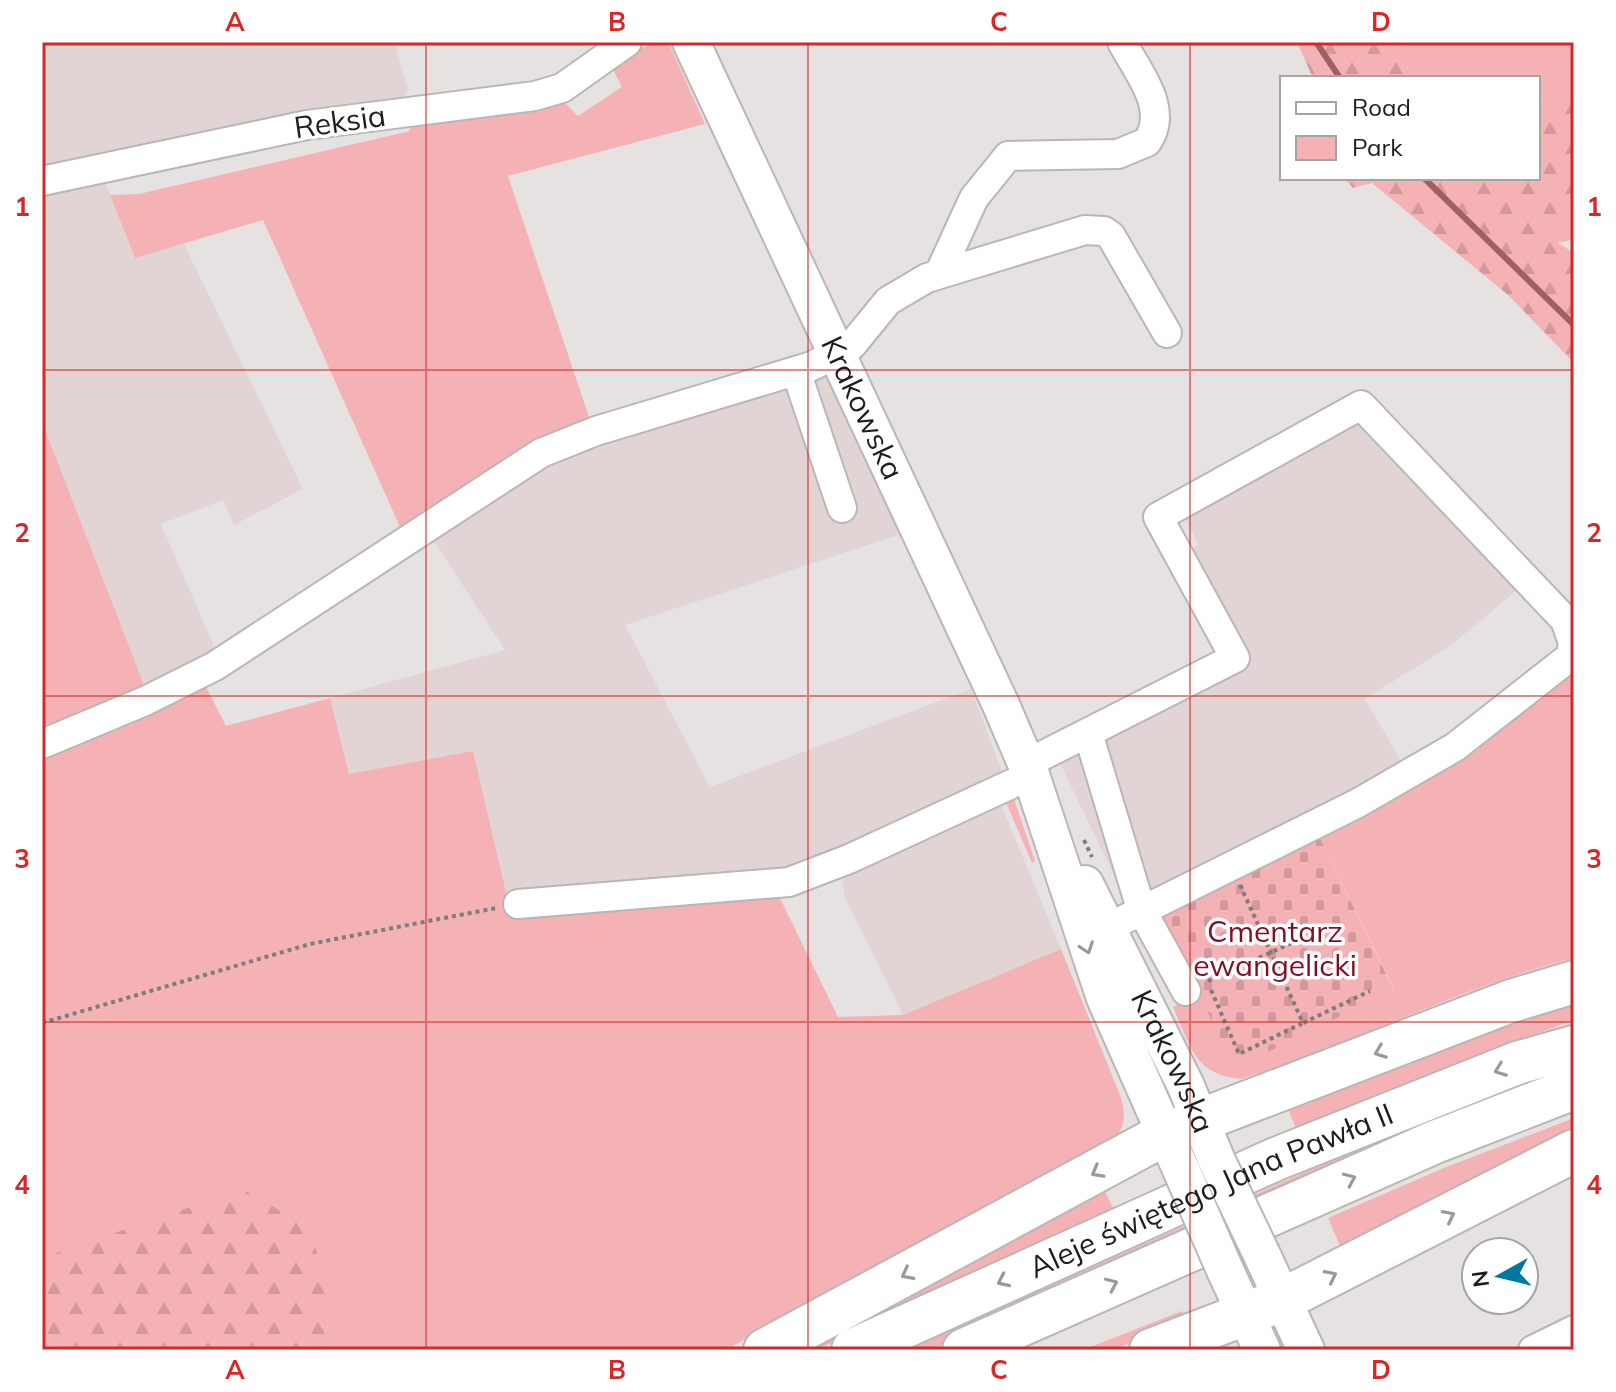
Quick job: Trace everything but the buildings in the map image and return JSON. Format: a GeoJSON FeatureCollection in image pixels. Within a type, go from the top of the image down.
{"type":"FeatureCollection","features":[{"type":"Feature","properties":{"kind":"highway"},"geometry":{"type":"LineString","coordinates":[[765,1350],[1183,1127],[1511,1001],[1574,982]]}},
{"type":"Feature","properties":{"kind":"highway","name":"Aleje świętego Jana Pawła II"},"geometry":{"type":"LineString","coordinates":[[853,1350],[1276,1159],[1517,1063],[1574,1047]]}},
{"type":"Feature","properties":{"kind":"highway","name":"Aleje świętego Jana Pawła II"},"geometry":{"type":"LineString","coordinates":[[964,1350],[1435,1142],[1574,1088]]}},
{"type":"Feature","properties":{"kind":"highway"},"geometry":{"type":"LineString","coordinates":[[1151,1350],[1263,1322],[1574,1151]]}},
{"type":"Feature","properties":{"kind":"main road","name":"Krakowska"},"geometry":{"type":"LineString","coordinates":[[691,42],[1029,770],[1107,928],[1183,1127],[1183,1174],[1225,1270],[1263,1322],[1306,1350]]}},
{"type":"Feature","properties":{"kind":"main road","name":"Krakowska"},"geometry":{"type":"LineString","coordinates":[[1029,770],[1105,998],[1183,1127],[1217,1161],[1262,1255],[1263,1322]]}},
{"type":"Feature","properties":{"kind":"street","name":"Reksia"},"geometry":{"type":"LineString","coordinates":[[42,181],[307,125],[535,96],[562,88],[627,42]]}},
{"type":"Feature","properties":{"kind":"street"},"geometry":{"type":"LineString","coordinates":[[940,272],[974,198],[1008,156],[1118,154],[1147,142],[1158,121],[1156,107],[1122,42]]}},
{"type":"Feature","properties":{"kind":"street"},"geometry":{"type":"LineString","coordinates":[[42,744],[145,701],[215,666],[541,453],[596,431],[796,371],[836,354],[852,345],[888,301],[940,272],[1085,230],[1104,231],[1111,236],[1167,333]]}},
{"type":"Feature","properties":{"kind":"street"},"geometry":{"type":"LineString","coordinates":[[796,371],[842,508]]}},
{"type":"Feature","properties":{"kind":"street"},"geometry":{"type":"LineString","coordinates":[[518,904],[789,882],[849,859],[1029,770],[1088,733],[1235,658],[1158,517],[1361,405],[1565,620],[1573,643],[1571,656],[1455,747],[1358,803],[1107,928]]}},
{"type":"Feature","properties":{"kind":"street"},"geometry":{"type":"LineString","coordinates":[[1088,733],[1141,909],[1198,980]]}},
{"type":"Feature","properties":{"kind":"street"},"geometry":{"type":"LineString","coordinates":[[1533,1350],[1574,1330]]}},
{"type":"Feature","properties":{"kind":"path"},"geometry":{"type":"LineString","coordinates":[[1237,881],[1303,1023]]}},
{"type":"Feature","properties":{"kind":"path"},"geometry":{"type":"LineString","coordinates":[[42,1023],[310,944],[518,904]]}},
{"type":"Feature","properties":{"kind":"path"},"geometry":{"type":"LineString","coordinates":[[1307,936],[1271,954],[1198,980],[1239,1054],[1370,991]]}},
{"type":"Feature","properties":{"kind":"shaded area"},"geometry":{"type":"Polygon","coordinates":[[[42,42],[394,42],[408,89],[402,100],[42,171],[42,42]]]}},
{"type":"Feature","properties":{"kind":"shaded area"},"geometry":{"type":"Polygon","coordinates":[[[104,179],[135,258],[183,242],[303,489],[234,525],[223,500],[161,524],[219,658],[148,695],[42,422],[42,192],[104,179]]]}},
{"type":"Feature","properties":{"kind":"shaded area"},"geometry":{"type":"Polygon","coordinates":[[[822,369],[901,534],[625,625],[710,787],[971,689],[1005,779],[785,872],[507,899],[349,775],[330,698],[505,650],[428,532],[545,457],[822,369]]]}},
{"type":"Feature","properties":{"kind":"shaded area"},"geometry":{"type":"Polygon","coordinates":[[[1357,414],[1525,583],[1453,644],[1365,699],[1404,766],[1316,816],[1127,902],[1057,757],[1243,661],[1186,552],[1199,545],[1181,510],[1357,414]]]}},
{"type":"Feature","properties":{"kind":"shaded area"},"geometry":{"type":"Polygon","coordinates":[[[1000,802],[1061,949],[903,1015],[844,896],[843,881],[850,870],[1000,802]]]}},
{"type":"Feature","properties":{"kind":"green space"},"geometry":{"type":"Polygon","coordinates":[[[651,42],[670,46],[705,124],[508,176],[592,426],[404,536],[263,220],[135,258],[110,195],[139,194],[410,131],[410,121],[562,100],[578,116],[622,87],[612,68],[639,44],[644,48],[651,42]]]}},
{"type":"Feature","properties":{"kind":"green space"},"geometry":{"type":"Polygon","coordinates":[[[1297,42],[1391,42],[1399,62],[1418,76],[1312,76],[1297,42]]]}},
{"type":"Feature","properties":{"kind":"green space"},"geometry":{"type":"Polygon","coordinates":[[[1391,42],[1574,42],[1574,94],[1540,101],[1540,76],[1418,76],[1399,62],[1391,42]]]}},
{"type":"Feature","properties":{"kind":"green space"},"geometry":{"type":"Polygon","coordinates":[[[1574,94],[1574,213],[1553,225],[1558,243],[1574,253],[1574,363],[1508,295],[1372,183],[1353,188],[1346,180],[1540,180],[1540,101],[1574,94]]]}},
{"type":"Feature","properties":{"kind":"green space"},"geometry":{"type":"Polygon","coordinates":[[[1574,213],[1574,239],[1558,243],[1552,224],[1574,213]]]}},
{"type":"Feature","properties":{"kind":"green space"},"geometry":{"type":"Polygon","coordinates":[[[42,422],[148,695],[42,740],[42,422]]]}},
{"type":"Feature","properties":{"kind":"green space"},"geometry":{"type":"Polygon","coordinates":[[[1574,666],[1574,958],[1489,984],[1241,1079],[1225,1076],[1203,1064],[1190,1045],[1173,1007],[1199,993],[1394,989],[1316,830],[1574,666]]]}},
{"type":"Feature","properties":{"kind":"green space"},"geometry":{"type":"Polygon","coordinates":[[[203,681],[226,726],[330,698],[349,774],[473,751],[511,914],[776,890],[838,1017],[903,1015],[1061,949],[1120,1095],[1123,1125],[1113,1141],[725,1350],[320,1350],[335,1301],[42,1258],[42,752],[203,681]]]}},
{"type":"Feature","properties":{"kind":"green space"},"geometry":{"type":"Polygon","coordinates":[[[1013,796],[1035,861],[1032,863],[1005,800],[1013,796]]]}},
{"type":"Feature","properties":{"kind":"green space","name":"Cmentarz ewangelicki"},"geometry":{"type":"Polygon","coordinates":[[[1316,830],[1394,990],[1235,1068],[1157,908],[1316,830]]]}},
{"type":"Feature","properties":{"kind":"green space"},"geometry":{"type":"Polygon","coordinates":[[[1574,999],[1574,1020],[1449,1066],[1297,1131],[1287,1106],[1574,999]]]}},
{"type":"Feature","properties":{"kind":"green space"},"geometry":{"type":"Polygon","coordinates":[[[1574,1063],[1574,1075],[1189,1235],[932,1350],[907,1350],[1357,1149],[1574,1063]]]}},
{"type":"Feature","properties":{"kind":"green space"},"geometry":{"type":"Polygon","coordinates":[[[1574,1118],[1574,1140],[1344,1255],[1328,1218],[1446,1167],[1574,1118]]]}},
{"type":"Feature","properties":{"kind":"green space"},"geometry":{"type":"Polygon","coordinates":[[[1103,1188],[1116,1213],[816,1350],[787,1350],[1103,1188]]]}},
{"type":"Feature","properties":{"kind":"green space"},"geometry":{"type":"Polygon","coordinates":[[[242,1189],[307,1226],[335,1301],[320,1350],[42,1350],[42,1258],[242,1189]]]}},
{"type":"Feature","properties":{"kind":"green space"},"geometry":{"type":"Polygon","coordinates":[[[1195,1310],[1199,1317],[1112,1350],[1083,1350],[1182,1311],[1184,1314],[1195,1310]]]}},
{"type":"Feature","properties":{"kind":"waterway"},"geometry":{"type":"LineString","coordinates":[[1316,42],[1339,76]]}},
{"type":"Feature","properties":{"kind":"waterway"},"geometry":{"type":"LineString","coordinates":[[1426,180],[1574,325]]}}]}
